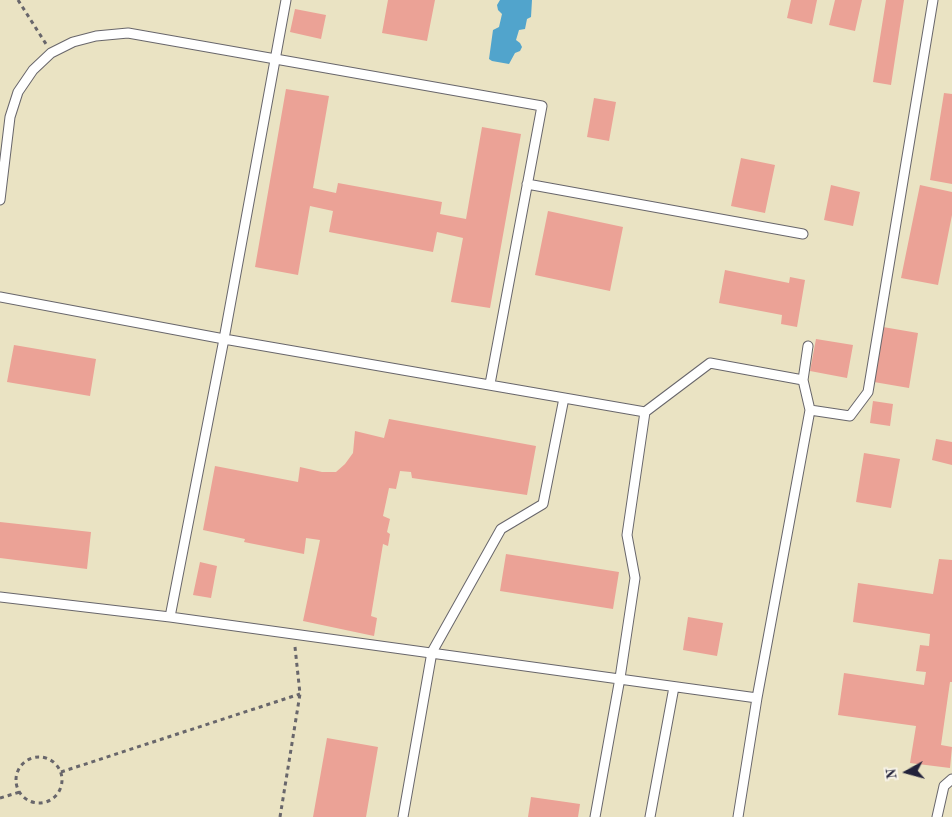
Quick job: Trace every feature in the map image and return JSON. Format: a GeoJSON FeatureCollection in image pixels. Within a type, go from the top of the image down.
{"type":"FeatureCollection","features":[{"type":"Feature","properties":{"kind":"lane"},"geometry":{"type":"LineString","coordinates":[[170,617],[224,339],[286,0]]}},
{"type":"Feature","properties":{"kind":"lane"},"geometry":{"type":"LineString","coordinates":[[810,410],[850,416],[868,392],[933,0]]}},
{"type":"Feature","properties":{"kind":"lane"},"geometry":{"type":"LineString","coordinates":[[0,200],[10,117],[18,92],[33,70],[51,53],[73,42],[96,36],[128,33],[542,106],[490,384]]}},
{"type":"Feature","properties":{"kind":"lane"},"geometry":{"type":"LineString","coordinates":[[527,184],[803,234]]}},
{"type":"Feature","properties":{"kind":"lane"},"geometry":{"type":"LineString","coordinates":[[0,297],[224,339],[645,412]]}},
{"type":"Feature","properties":{"kind":"lane"},"geometry":{"type":"LineString","coordinates":[[738,817],[757,698],[810,410],[803,380],[808,346]]}},
{"type":"Feature","properties":{"kind":"lane"},"geometry":{"type":"LineString","coordinates":[[595,817],[620,678],[635,578],[628,535],[645,412],[710,363],[803,380]]}},
{"type":"Feature","properties":{"kind":"lane"},"geometry":{"type":"LineString","coordinates":[[403,817],[432,652],[501,529],[543,504],[564,398]]}},
{"type":"Feature","properties":{"kind":"lane"},"geometry":{"type":"LineString","coordinates":[[0,597],[170,617],[757,698]]}},
{"type":"Feature","properties":{"kind":"lane"},"geometry":{"type":"LineString","coordinates":[[650,817],[674,687]]}},
{"type":"Feature","properties":{"kind":"lane"},"geometry":{"type":"LineString","coordinates":[[937,817],[944,786],[952,779]]}},
{"type":"Feature","properties":{"kind":"path"},"geometry":{"type":"LineString","coordinates":[[18,0],[51,53]]}},
{"type":"Feature","properties":{"kind":"path"},"geometry":{"type":"LineString","coordinates":[[280,817],[300,694],[294,634]]}},
{"type":"Feature","properties":{"kind":"path"},"geometry":{"type":"LineString","coordinates":[[61,772],[300,694]]}},
{"type":"Feature","properties":{"kind":"path"},"geometry":{"type":"LineString","coordinates":[[34,757],[42,757],[51,760],[61,772],[62,785],[58,793],[49,800],[42,803],[32,802],[20,792],[17,773],[27,760],[34,757]]}},
{"type":"Feature","properties":{"kind":"path"},"geometry":{"type":"LineString","coordinates":[[0,798],[20,792]]}},
{"type":"Feature","properties":{"kind":"water"},"geometry":{"type":"Polygon","coordinates":[[[500,0],[532,0],[531,17],[527,19],[525,29],[519,30],[516,40],[522,47],[520,51],[515,53],[509,64],[489,59],[493,30],[499,27],[502,14],[498,10],[497,5],[500,0]]]}},
{"type":"Feature","properties":{"kind":"building"},"geometry":{"type":"Polygon","coordinates":[[[388,0],[435,0],[427,41],[382,33],[388,0]]]}},
{"type":"Feature","properties":{"kind":"building"},"geometry":{"type":"Polygon","coordinates":[[[791,0],[817,0],[812,24],[787,18],[791,0]]]}},
{"type":"Feature","properties":{"kind":"building"},"geometry":{"type":"Polygon","coordinates":[[[835,0],[862,0],[855,31],[829,25],[835,0]]]}},
{"type":"Feature","properties":{"kind":"building"},"geometry":{"type":"Polygon","coordinates":[[[886,0],[904,0],[891,85],[873,82],[886,0]]]}},
{"type":"Feature","properties":{"kind":"building"},"geometry":{"type":"Polygon","coordinates":[[[295,9],[326,15],[321,39],[290,32],[295,9]]]}},
{"type":"Feature","properties":{"kind":"building"},"geometry":{"type":"Polygon","coordinates":[[[286,89],[329,96],[313,188],[336,193],[338,183],[442,202],[440,214],[466,219],[482,127],[521,134],[490,308],[451,302],[463,238],[437,232],[433,252],[329,232],[333,211],[310,206],[298,275],[255,267],[286,89]]]}},
{"type":"Feature","properties":{"kind":"building"},"geometry":{"type":"Polygon","coordinates":[[[944,93],[952,94],[952,184],[930,180],[944,93]]]}},
{"type":"Feature","properties":{"kind":"building"},"geometry":{"type":"Polygon","coordinates":[[[594,98],[616,102],[609,141],[587,137],[594,98]]]}},
{"type":"Feature","properties":{"kind":"building"},"geometry":{"type":"Polygon","coordinates":[[[741,158],[775,165],[765,213],[731,206],[741,158]]]}},
{"type":"Feature","properties":{"kind":"building"},"geometry":{"type":"Polygon","coordinates":[[[831,185],[860,192],[853,226],[824,220],[831,185]]]}},
{"type":"Feature","properties":{"kind":"building"},"geometry":{"type":"Polygon","coordinates":[[[920,185],[952,192],[952,215],[938,285],[901,278],[920,185]]]}},
{"type":"Feature","properties":{"kind":"building"},"geometry":{"type":"Polygon","coordinates":[[[548,211],[623,227],[610,291],[535,275],[548,211]]]}},
{"type":"Feature","properties":{"kind":"building"},"geometry":{"type":"Polygon","coordinates":[[[725,270],[789,283],[790,277],[805,280],[797,327],[781,324],[782,315],[719,303],[725,270]]]}},
{"type":"Feature","properties":{"kind":"building"},"geometry":{"type":"Polygon","coordinates":[[[883,327],[918,333],[909,388],[874,382],[883,327]]]}},
{"type":"Feature","properties":{"kind":"building"},"geometry":{"type":"Polygon","coordinates":[[[816,339],[853,345],[847,378],[810,371],[816,339]]]}},
{"type":"Feature","properties":{"kind":"building"},"geometry":{"type":"Polygon","coordinates":[[[14,345],[96,359],[90,396],[7,382],[14,345]]]}},
{"type":"Feature","properties":{"kind":"building"},"geometry":{"type":"Polygon","coordinates":[[[873,401],[893,404],[890,426],[870,423],[873,401]]]}},
{"type":"Feature","properties":{"kind":"building"},"geometry":{"type":"Polygon","coordinates":[[[389,419],[536,446],[527,495],[412,478],[411,472],[400,471],[396,489],[389,488],[383,516],[390,519],[387,532],[390,534],[388,546],[383,544],[371,616],[377,618],[374,636],[303,621],[320,540],[306,538],[304,554],[244,542],[245,539],[203,530],[215,466],[298,482],[300,467],[322,472],[336,472],[353,453],[355,431],[384,438],[389,419]]]}},
{"type":"Feature","properties":{"kind":"building"},"geometry":{"type":"Polygon","coordinates":[[[936,439],[952,442],[952,465],[932,460],[936,439]]]}},
{"type":"Feature","properties":{"kind":"building"},"geometry":{"type":"Polygon","coordinates":[[[864,453],[900,459],[891,508],[856,502],[864,453]]]}},
{"type":"Feature","properties":{"kind":"building"},"geometry":{"type":"Polygon","coordinates":[[[0,522],[91,532],[87,569],[0,558],[0,522]]]}},
{"type":"Feature","properties":{"kind":"building"},"geometry":{"type":"Polygon","coordinates":[[[506,554],[619,572],[613,609],[500,591],[506,554]]]}},
{"type":"Feature","properties":{"kind":"building"},"geometry":{"type":"Polygon","coordinates":[[[939,559],[952,560],[952,682],[950,682],[941,745],[952,747],[950,768],[910,763],[916,726],[838,715],[844,673],[924,685],[926,672],[916,671],[920,645],[929,646],[930,634],[853,622],[858,583],[933,594],[939,559]]]}},
{"type":"Feature","properties":{"kind":"building"},"geometry":{"type":"Polygon","coordinates":[[[200,562],[217,566],[211,598],[193,595],[200,562]]]}},
{"type":"Feature","properties":{"kind":"building"},"geometry":{"type":"Polygon","coordinates":[[[688,617],[723,623],[717,656],[683,650],[688,617]]]}},
{"type":"Feature","properties":{"kind":"building"},"geometry":{"type":"Polygon","coordinates":[[[327,738],[378,747],[366,817],[313,817],[327,738]]]}},
{"type":"Feature","properties":{"kind":"building"},"geometry":{"type":"Polygon","coordinates":[[[531,797],[580,804],[578,817],[528,817],[531,797]]]}}]}
